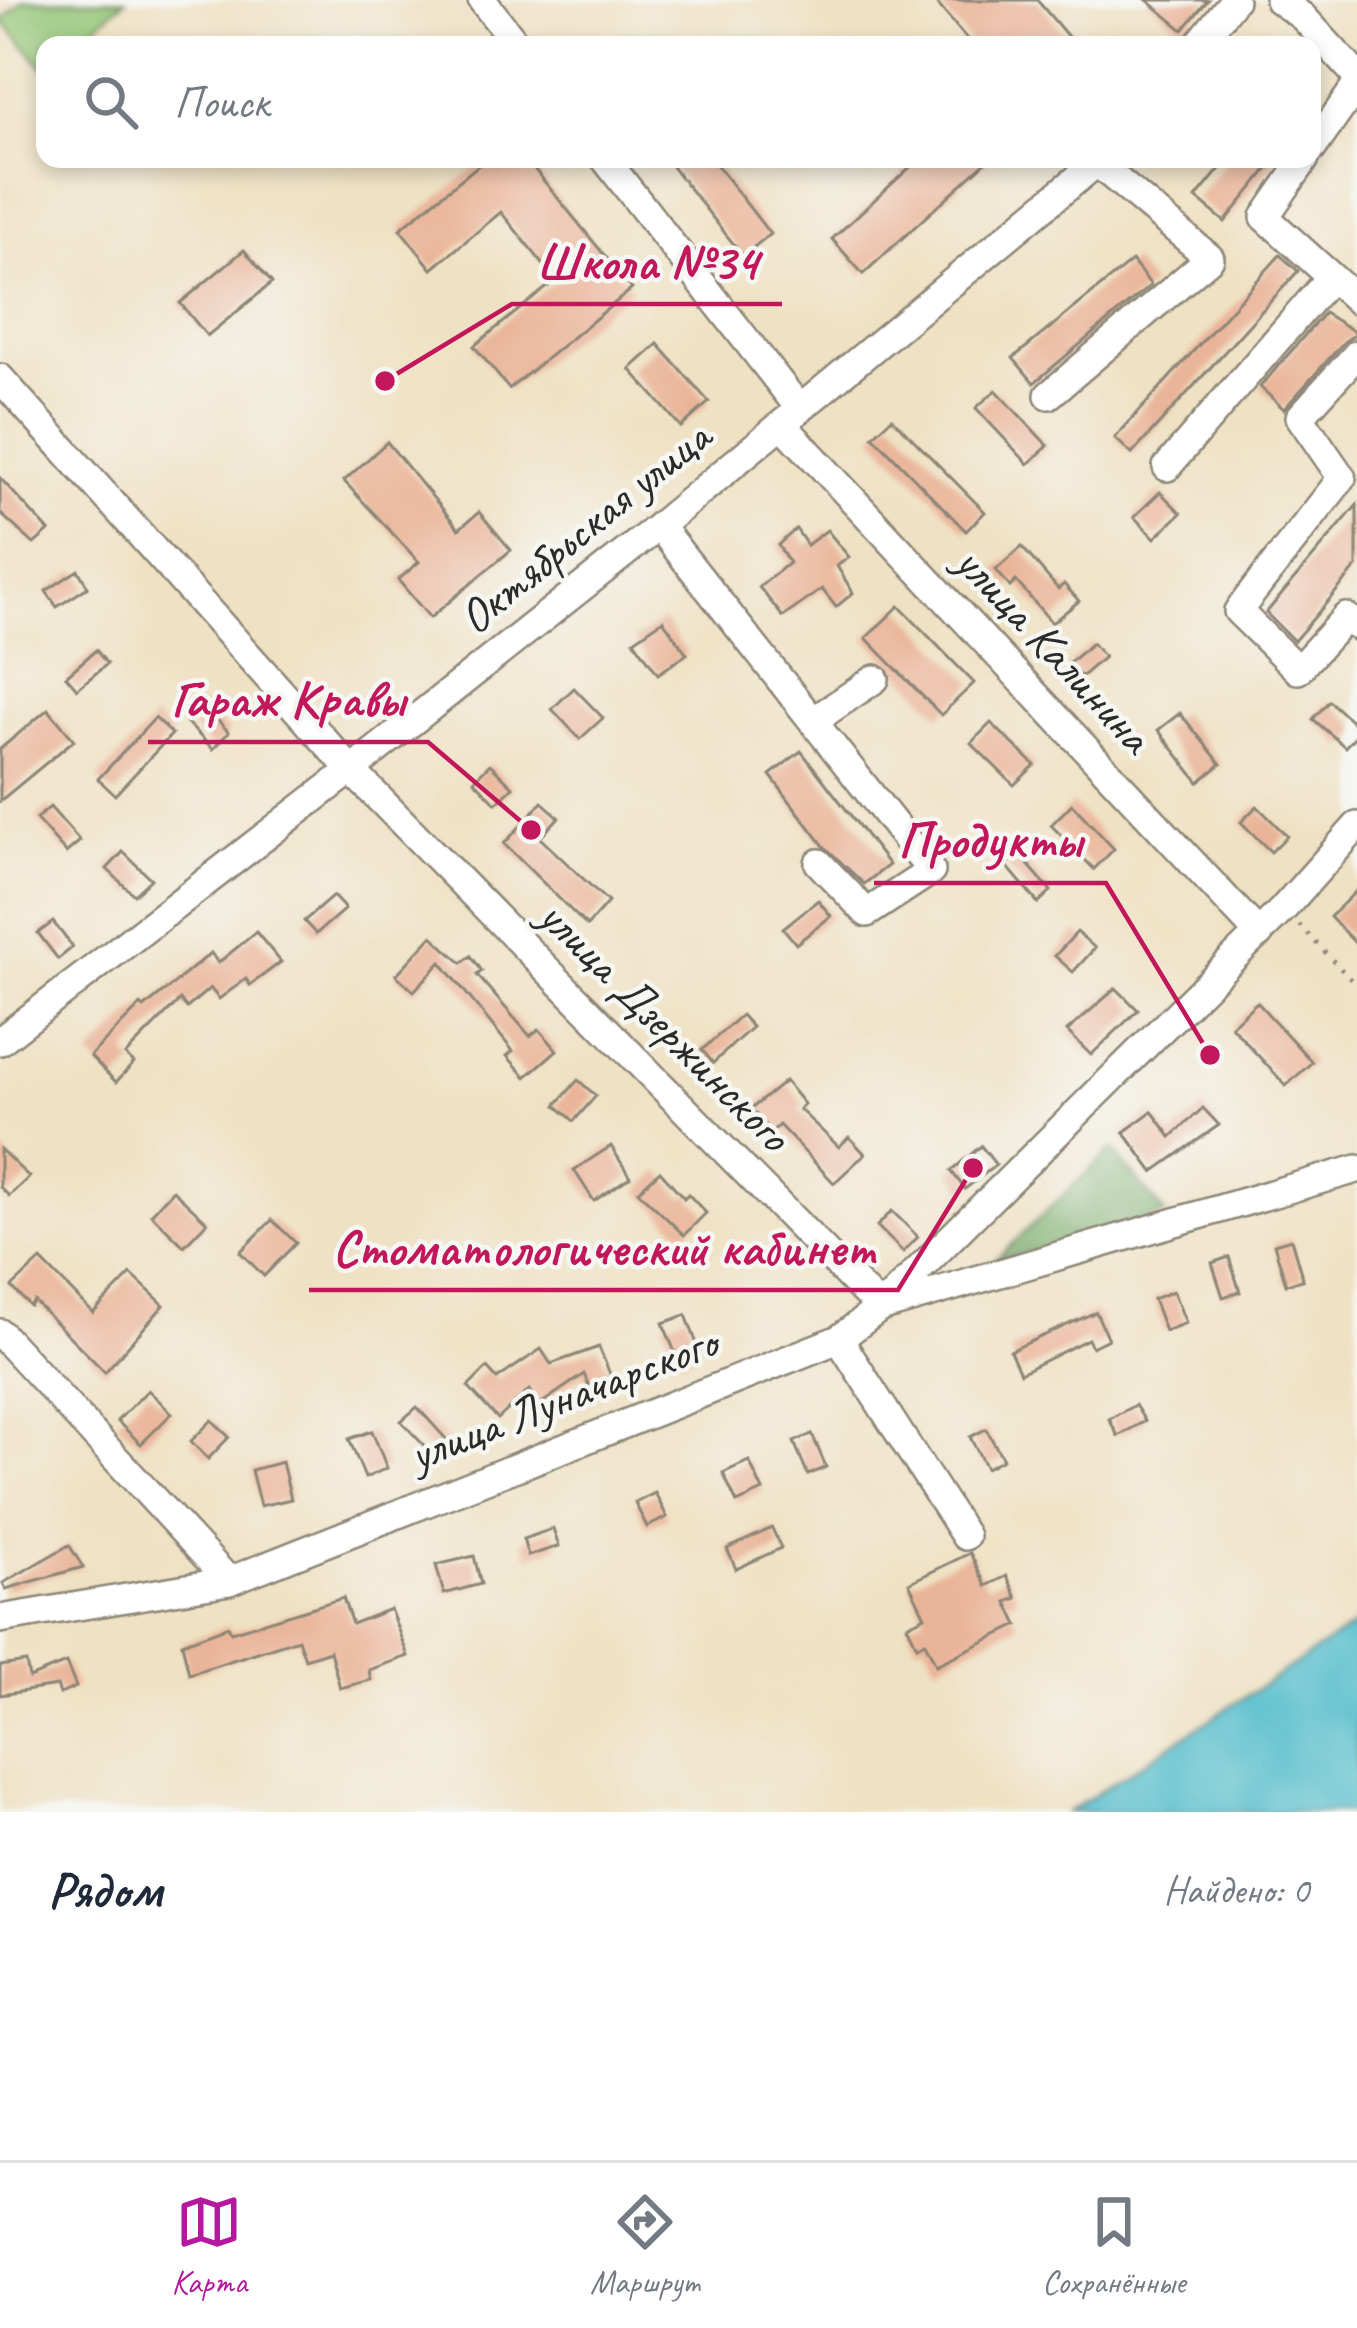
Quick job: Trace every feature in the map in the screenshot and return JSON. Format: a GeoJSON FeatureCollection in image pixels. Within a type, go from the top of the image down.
{"type":"FeatureCollection","features":[{"type":"Feature","properties":{"kind":"street"},"geometry":{"type":"LineString","coordinates":[[482,0],[510,36]]}},
{"type":"Feature","properties":{"kind":"street"},"geometry":{"type":"LineString","coordinates":[[1205,36],[1234,0]]}},
{"type":"Feature","properties":{"kind":"street"},"geometry":{"type":"LineString","coordinates":[[1279,0],[1311,9],[1357,80],[1321,135]]}},
{"type":"Feature","properties":{"kind":"street","name":"улица Калинина"},"geometry":{"type":"LineString","coordinates":[[611,168],[791,417],[1259,934]]}},
{"type":"Feature","properties":{"kind":"street","name":"Октябрьская улица"},"geometry":{"type":"LineString","coordinates":[[0,1041],[659,526],[1091,168]]}},
{"type":"Feature","properties":{"kind":"street"},"geometry":{"type":"LineString","coordinates":[[1049,395],[1210,258],[1107,168]]}},
{"type":"Feature","properties":{"kind":"street"},"geometry":{"type":"LineString","coordinates":[[1299,168],[1264,217],[1357,301]]}},
{"type":"Feature","properties":{"kind":"street"},"geometry":{"type":"LineString","coordinates":[[1167,467],[1331,277]]}},
{"type":"Feature","properties":{"kind":"street"},"geometry":{"type":"LineString","coordinates":[[1357,353],[1300,417],[1342,478],[1238,611],[1298,670],[1346,616],[1357,626]]}},
{"type":"Feature","properties":{"kind":"street","name":"улица Дзержинского"},"geometry":{"type":"LineString","coordinates":[[0,378],[352,770],[880,1308]]}},
{"type":"Feature","properties":{"kind":"street"},"geometry":{"type":"LineString","coordinates":[[659,526],[932,871],[867,913],[819,863]]}},
{"type":"Feature","properties":{"kind":"street"},"geometry":{"type":"LineString","coordinates":[[813,721],[875,679]]}},
{"type":"Feature","properties":{"kind":"street"},"geometry":{"type":"LineString","coordinates":[[880,1308],[1259,934],[1357,826]]}},
{"type":"Feature","properties":{"kind":"street","name":"улица Луначарского"},"geometry":{"type":"LineString","coordinates":[[0,1619],[229,1580],[838,1339],[880,1308],[1357,1169]]}},
{"type":"Feature","properties":{"kind":"street"},"geometry":{"type":"LineString","coordinates":[[0,1333],[229,1580]]}},
{"type":"Feature","properties":{"kind":"street"},"geometry":{"type":"LineString","coordinates":[[838,1339],[964,1536]]}},
{"type":"Feature","properties":{"kind":"path"},"geometry":{"type":"LineString","coordinates":[[1283,909],[1357,986]]}},
{"type":"Feature","properties":{"kind":"green space"},"geometry":{"type":"Polygon","coordinates":[[[24,0],[125,0],[84,36],[36,36],[36,59],[2,20],[24,0]]]}},
{"type":"Feature","properties":{"kind":"green space"},"geometry":{"type":"Polygon","coordinates":[[[1112,1149],[1165,1214],[994,1261],[1112,1149]]]}},
{"type":"Feature","properties":{"kind":"water"},"geometry":{"type":"Polygon","coordinates":[[[1357,1624],[1357,1812],[1068,1812],[1357,1624]]]}},
{"type":"Feature","properties":{"kind":"building"},"geometry":{"type":"Polygon","coordinates":[[[934,0],[1037,0],[1067,36],[964,36],[934,0]]]}},
{"type":"Feature","properties":{"kind":"building"},"geometry":{"type":"Polygon","coordinates":[[[1147,0],[1208,0],[1183,30],[1147,0]]]}},
{"type":"Feature","properties":{"kind":"building"},"geometry":{"type":"Polygon","coordinates":[[[475,168],[533,168],[632,289],[509,389],[474,346],[556,280],[501,212],[432,269],[400,229],[475,168]]]}},
{"type":"Feature","properties":{"kind":"building"},"geometry":{"type":"Polygon","coordinates":[[[673,168],[719,168],[770,234],[743,256],[673,168]]]}},
{"type":"Feature","properties":{"kind":"building"},"geometry":{"type":"Polygon","coordinates":[[[909,168],[979,168],[863,274],[832,239],[909,168]]]}},
{"type":"Feature","properties":{"kind":"building"},"geometry":{"type":"Polygon","coordinates":[[[1221,168],[1269,168],[1225,222],[1196,198],[1221,168]]]}},
{"type":"Feature","properties":{"kind":"building"},"geometry":{"type":"Polygon","coordinates":[[[244,250],[272,283],[207,336],[180,303],[244,250]]]}},
{"type":"Feature","properties":{"kind":"building"},"geometry":{"type":"Polygon","coordinates":[[[1280,255],[1298,271],[1132,454],[1115,438],[1280,255]]]}},
{"type":"Feature","properties":{"kind":"building"},"geometry":{"type":"Polygon","coordinates":[[[1132,261],[1151,285],[1034,383],[1013,358],[1132,261]]]}},
{"type":"Feature","properties":{"kind":"building"},"geometry":{"type":"Polygon","coordinates":[[[1324,313],[1357,333],[1284,409],[1260,387],[1324,313]]]}},
{"type":"Feature","properties":{"kind":"building"},"geometry":{"type":"Polygon","coordinates":[[[658,344],[709,402],[681,427],[630,369],[658,344]]]}},
{"type":"Feature","properties":{"kind":"building"},"geometry":{"type":"Polygon","coordinates":[[[996,390],[1048,446],[1028,464],[976,408],[996,390]]]}},
{"type":"Feature","properties":{"kind":"building"},"geometry":{"type":"Polygon","coordinates":[[[892,418],[985,512],[966,531],[873,436],[892,418]]]}},
{"type":"Feature","properties":{"kind":"building"},"geometry":{"type":"Polygon","coordinates":[[[387,442],[459,529],[479,512],[511,550],[430,618],[398,580],[419,562],[344,481],[387,442]]]}},
{"type":"Feature","properties":{"kind":"building"},"geometry":{"type":"Polygon","coordinates":[[[0,478],[49,531],[34,544],[0,513],[0,478]]]}},
{"type":"Feature","properties":{"kind":"building"},"geometry":{"type":"Polygon","coordinates":[[[1160,492],[1181,513],[1155,538],[1134,517],[1160,492]]]}},
{"type":"Feature","properties":{"kind":"building"},"geometry":{"type":"Polygon","coordinates":[[[1357,505],[1357,567],[1294,641],[1266,613],[1357,505]]]}},
{"type":"Feature","properties":{"kind":"building"},"geometry":{"type":"Polygon","coordinates":[[[796,529],[807,545],[827,530],[849,557],[837,566],[853,593],[836,607],[822,589],[783,617],[759,587],[789,563],[778,545],[796,529]]]}},
{"type":"Feature","properties":{"kind":"building"},"geometry":{"type":"Polygon","coordinates":[[[1022,547],[1058,589],[1064,584],[1079,601],[1052,623],[1016,581],[1010,587],[996,570],[1022,547]]]}},
{"type":"Feature","properties":{"kind":"building"},"geometry":{"type":"Polygon","coordinates":[[[78,570],[88,587],[57,607],[46,591],[78,570]]]}},
{"type":"Feature","properties":{"kind":"building"},"geometry":{"type":"Polygon","coordinates":[[[899,606],[974,683],[941,715],[866,638],[899,606]]]}},
{"type":"Feature","properties":{"kind":"building"},"geometry":{"type":"Polygon","coordinates":[[[663,620],[687,654],[658,674],[634,640],[663,620]]]}},
{"type":"Feature","properties":{"kind":"building"},"geometry":{"type":"Polygon","coordinates":[[[1092,643],[1104,657],[1081,677],[1069,663],[1092,643]]]}},
{"type":"Feature","properties":{"kind":"building"},"geometry":{"type":"Polygon","coordinates":[[[96,650],[107,664],[77,689],[66,676],[96,650]]]}},
{"type":"Feature","properties":{"kind":"building"},"geometry":{"type":"Polygon","coordinates":[[[574,688],[603,718],[580,739],[552,709],[574,688]]]}},
{"type":"Feature","properties":{"kind":"building"},"geometry":{"type":"Polygon","coordinates":[[[1329,701],[1357,726],[1357,734],[1345,747],[1313,719],[1329,701]]]}},
{"type":"Feature","properties":{"kind":"building"},"geometry":{"type":"Polygon","coordinates":[[[201,704],[229,732],[213,749],[185,721],[201,704]]]}},
{"type":"Feature","properties":{"kind":"building"},"geometry":{"type":"Polygon","coordinates":[[[48,709],[74,740],[0,801],[0,749],[48,709]]]}},
{"type":"Feature","properties":{"kind":"building"},"geometry":{"type":"Polygon","coordinates":[[[1180,713],[1221,764],[1199,782],[1158,730],[1180,713]]]}},
{"type":"Feature","properties":{"kind":"building"},"geometry":{"type":"Polygon","coordinates":[[[155,718],[172,734],[115,795],[98,779],[155,718]]]}},
{"type":"Feature","properties":{"kind":"building"},"geometry":{"type":"Polygon","coordinates":[[[991,723],[1035,765],[1014,785],[971,743],[991,723]]]}},
{"type":"Feature","properties":{"kind":"building"},"geometry":{"type":"Polygon","coordinates":[[[801,751],[889,865],[864,884],[824,846],[770,775],[801,751]]]}},
{"type":"Feature","properties":{"kind":"building"},"geometry":{"type":"Polygon","coordinates":[[[490,764],[513,787],[496,803],[474,780],[490,764]]]}},
{"type":"Feature","properties":{"kind":"building"},"geometry":{"type":"Polygon","coordinates":[[[542,802],[559,817],[540,838],[608,902],[587,926],[504,844],[542,802]]]}},
{"type":"Feature","properties":{"kind":"building"},"geometry":{"type":"Polygon","coordinates":[[[1072,804],[1114,849],[1094,869],[1051,825],[1072,804]]]}},
{"type":"Feature","properties":{"kind":"building"},"geometry":{"type":"Polygon","coordinates":[[[1257,806],[1287,836],[1271,852],[1241,822],[1257,806]]]}},
{"type":"Feature","properties":{"kind":"building"},"geometry":{"type":"Polygon","coordinates":[[[50,807],[80,841],[66,853],[36,819],[50,807]]]}},
{"type":"Feature","properties":{"kind":"building"},"geometry":{"type":"Polygon","coordinates":[[[123,852],[151,879],[134,895],[107,869],[123,852]]]}},
{"type":"Feature","properties":{"kind":"building"},"geometry":{"type":"Polygon","coordinates":[[[1019,854],[1051,891],[1038,903],[1006,865],[1019,854]]]}},
{"type":"Feature","properties":{"kind":"building"},"geometry":{"type":"Polygon","coordinates":[[[1357,890],[1357,945],[1330,917],[1357,890]]]}},
{"type":"Feature","properties":{"kind":"building"},"geometry":{"type":"Polygon","coordinates":[[[333,896],[345,909],[316,934],[304,921],[333,896]]]}},
{"type":"Feature","properties":{"kind":"building"},"geometry":{"type":"Polygon","coordinates":[[[818,900],[831,916],[796,944],[783,928],[818,900]]]}},
{"type":"Feature","properties":{"kind":"building"},"geometry":{"type":"Polygon","coordinates":[[[53,922],[73,947],[58,959],[38,933],[53,922]]]}},
{"type":"Feature","properties":{"kind":"building"},"geometry":{"type":"Polygon","coordinates":[[[256,932],[281,962],[250,985],[246,979],[219,999],[210,988],[187,1008],[180,1000],[125,1055],[134,1063],[116,1082],[90,1056],[141,1005],[144,1008],[211,953],[218,963],[256,932]]]}},
{"type":"Feature","properties":{"kind":"building"},"geometry":{"type":"Polygon","coordinates":[[[1077,932],[1095,948],[1073,972],[1055,956],[1077,932]]]}},
{"type":"Feature","properties":{"kind":"building"},"geometry":{"type":"Polygon","coordinates":[[[432,936],[462,963],[471,956],[482,971],[477,975],[530,1036],[539,1029],[557,1050],[526,1077],[507,1056],[513,1051],[441,962],[414,991],[396,975],[432,936]]]}},
{"type":"Feature","properties":{"kind":"building"},"geometry":{"type":"Polygon","coordinates":[[[1116,988],[1138,1010],[1091,1055],[1067,1031],[1116,988]]]}},
{"type":"Feature","properties":{"kind":"building"},"geometry":{"type":"Polygon","coordinates":[[[1257,1002],[1312,1062],[1286,1086],[1231,1026],[1257,1002]]]}},
{"type":"Feature","properties":{"kind":"building"},"geometry":{"type":"Polygon","coordinates":[[[741,1015],[752,1027],[713,1063],[702,1050],[741,1015]]]}},
{"type":"Feature","properties":{"kind":"building"},"geometry":{"type":"Polygon","coordinates":[[[578,1080],[596,1096],[574,1121],[556,1105],[578,1080]]]}},
{"type":"Feature","properties":{"kind":"building"},"geometry":{"type":"Polygon","coordinates":[[[785,1081],[804,1104],[799,1109],[839,1147],[849,1137],[865,1154],[834,1183],[779,1125],[771,1132],[751,1109],[785,1081]]]}},
{"type":"Feature","properties":{"kind":"building"},"geometry":{"type":"Polygon","coordinates":[[[1203,1108],[1219,1125],[1153,1172],[1124,1132],[1152,1111],[1171,1137],[1203,1108]]]}},
{"type":"Feature","properties":{"kind":"building"},"geometry":{"type":"Polygon","coordinates":[[[611,1146],[630,1177],[594,1201],[574,1170],[611,1146]]]}},
{"type":"Feature","properties":{"kind":"building"},"geometry":{"type":"Polygon","coordinates":[[[981,1146],[996,1165],[965,1189],[951,1171],[981,1146]]]}},
{"type":"Feature","properties":{"kind":"building"},"geometry":{"type":"Polygon","coordinates":[[[0,1149],[29,1177],[9,1196],[0,1187],[0,1149]]]}},
{"type":"Feature","properties":{"kind":"building"},"geometry":{"type":"Polygon","coordinates":[[[660,1171],[684,1198],[688,1194],[706,1213],[684,1235],[638,1191],[660,1171]]]}},
{"type":"Feature","properties":{"kind":"building"},"geometry":{"type":"Polygon","coordinates":[[[173,1190],[207,1222],[184,1246],[151,1214],[173,1190]]]}},
{"type":"Feature","properties":{"kind":"building"},"geometry":{"type":"Polygon","coordinates":[[[892,1211],[918,1237],[903,1252],[877,1226],[892,1211]]]}},
{"type":"Feature","properties":{"kind":"building"},"geometry":{"type":"Polygon","coordinates":[[[272,1220],[296,1243],[264,1276],[240,1252],[272,1220]]]}},
{"type":"Feature","properties":{"kind":"building"},"geometry":{"type":"Polygon","coordinates":[[[1291,1239],[1303,1280],[1286,1284],[1274,1244],[1291,1239]]]}},
{"type":"Feature","properties":{"kind":"building"},"geometry":{"type":"Polygon","coordinates":[[[1229,1257],[1240,1292],[1223,1297],[1212,1263],[1229,1257]]]}},
{"type":"Feature","properties":{"kind":"building"},"geometry":{"type":"Polygon","coordinates":[[[41,1260],[93,1313],[131,1274],[164,1305],[105,1372],[34,1301],[30,1306],[12,1287],[41,1260]]]}},
{"type":"Feature","properties":{"kind":"building"},"geometry":{"type":"Polygon","coordinates":[[[1173,1291],[1186,1323],[1165,1331],[1153,1299],[1173,1291]]]}},
{"type":"Feature","properties":{"kind":"building"},"geometry":{"type":"Polygon","coordinates":[[[1096,1312],[1108,1339],[1092,1347],[1088,1339],[1020,1373],[1010,1351],[1096,1312]]]}},
{"type":"Feature","properties":{"kind":"building"},"geometry":{"type":"Polygon","coordinates":[[[686,1315],[700,1352],[679,1362],[663,1323],[686,1315]]]}},
{"type":"Feature","properties":{"kind":"building"},"geometry":{"type":"Polygon","coordinates":[[[599,1347],[614,1384],[592,1394],[584,1374],[539,1405],[529,1390],[498,1419],[468,1387],[487,1368],[497,1379],[541,1349],[551,1364],[599,1347]]]}},
{"type":"Feature","properties":{"kind":"building"},"geometry":{"type":"Polygon","coordinates":[[[148,1390],[172,1413],[141,1444],[117,1421],[148,1390]]]}},
{"type":"Feature","properties":{"kind":"building"},"geometry":{"type":"Polygon","coordinates":[[[1135,1405],[1145,1421],[1118,1436],[1109,1419],[1135,1405]]]}},
{"type":"Feature","properties":{"kind":"building"},"geometry":{"type":"Polygon","coordinates":[[[417,1407],[447,1440],[432,1454],[401,1421],[417,1407]]]}},
{"type":"Feature","properties":{"kind":"building"},"geometry":{"type":"Polygon","coordinates":[[[212,1420],[229,1437],[208,1459],[191,1441],[212,1420]]]}},
{"type":"Feature","properties":{"kind":"building"},"geometry":{"type":"Polygon","coordinates":[[[986,1429],[1003,1459],[986,1468],[970,1437],[986,1429]]]}},
{"type":"Feature","properties":{"kind":"building"},"geometry":{"type":"Polygon","coordinates":[[[372,1431],[387,1468],[365,1478],[349,1439],[372,1431]]]}},
{"type":"Feature","properties":{"kind":"building"},"geometry":{"type":"Polygon","coordinates":[[[812,1434],[826,1467],[808,1475],[794,1442],[812,1434]]]}},
{"type":"Feature","properties":{"kind":"building"},"geometry":{"type":"Polygon","coordinates":[[[749,1461],[763,1491],[737,1503],[723,1473],[749,1461]]]}},
{"type":"Feature","properties":{"kind":"building"},"geometry":{"type":"Polygon","coordinates":[[[282,1462],[291,1499],[260,1506],[251,1470],[282,1462]]]}},
{"type":"Feature","properties":{"kind":"building"},"geometry":{"type":"Polygon","coordinates":[[[655,1493],[667,1517],[647,1527],[635,1503],[655,1493]]]}},
{"type":"Feature","properties":{"kind":"building"},"geometry":{"type":"Polygon","coordinates":[[[772,1528],[781,1548],[736,1569],[727,1549],[772,1528]]]}},
{"type":"Feature","properties":{"kind":"building"},"geometry":{"type":"Polygon","coordinates":[[[553,1529],[559,1546],[528,1556],[523,1539],[553,1529]]]}},
{"type":"Feature","properties":{"kind":"building"},"geometry":{"type":"Polygon","coordinates":[[[69,1545],[83,1567],[6,1589],[3,1583],[69,1545]]]}},
{"type":"Feature","properties":{"kind":"building"},"geometry":{"type":"Polygon","coordinates":[[[970,1553],[986,1586],[1007,1576],[1017,1598],[1007,1602],[1018,1625],[936,1665],[925,1642],[917,1646],[907,1625],[925,1616],[909,1583],[970,1553]]]}},
{"type":"Feature","properties":{"kind":"building"},"geometry":{"type":"Polygon","coordinates":[[[474,1556],[481,1584],[444,1594],[436,1565],[474,1556]]]}},
{"type":"Feature","properties":{"kind":"building"},"geometry":{"type":"Polygon","coordinates":[[[343,1598],[352,1624],[390,1609],[408,1656],[369,1670],[371,1680],[340,1688],[330,1651],[305,1659],[298,1639],[189,1674],[182,1643],[228,1626],[231,1632],[343,1598]]]}},
{"type":"Feature","properties":{"kind":"building"},"geometry":{"type":"Polygon","coordinates":[[[26,1662],[29,1678],[66,1663],[76,1687],[60,1694],[57,1686],[0,1695],[0,1666],[26,1662]]]}},
{"type":"Feature","properties":{"kind":"place","name":"Школа №34"},"geometry":{"type":"Point","coordinates":[385,381]}},
{"type":"Feature","properties":{"kind":"place","name":"Гараж Кравы"},"geometry":{"type":"Point","coordinates":[531,830]}},
{"type":"Feature","properties":{"kind":"place","name":"Продукты"},"geometry":{"type":"Point","coordinates":[1210,1055]}},
{"type":"Feature","properties":{"kind":"place","name":"Стоматологический кабинет"},"geometry":{"type":"Point","coordinates":[973,1168]}}]}
